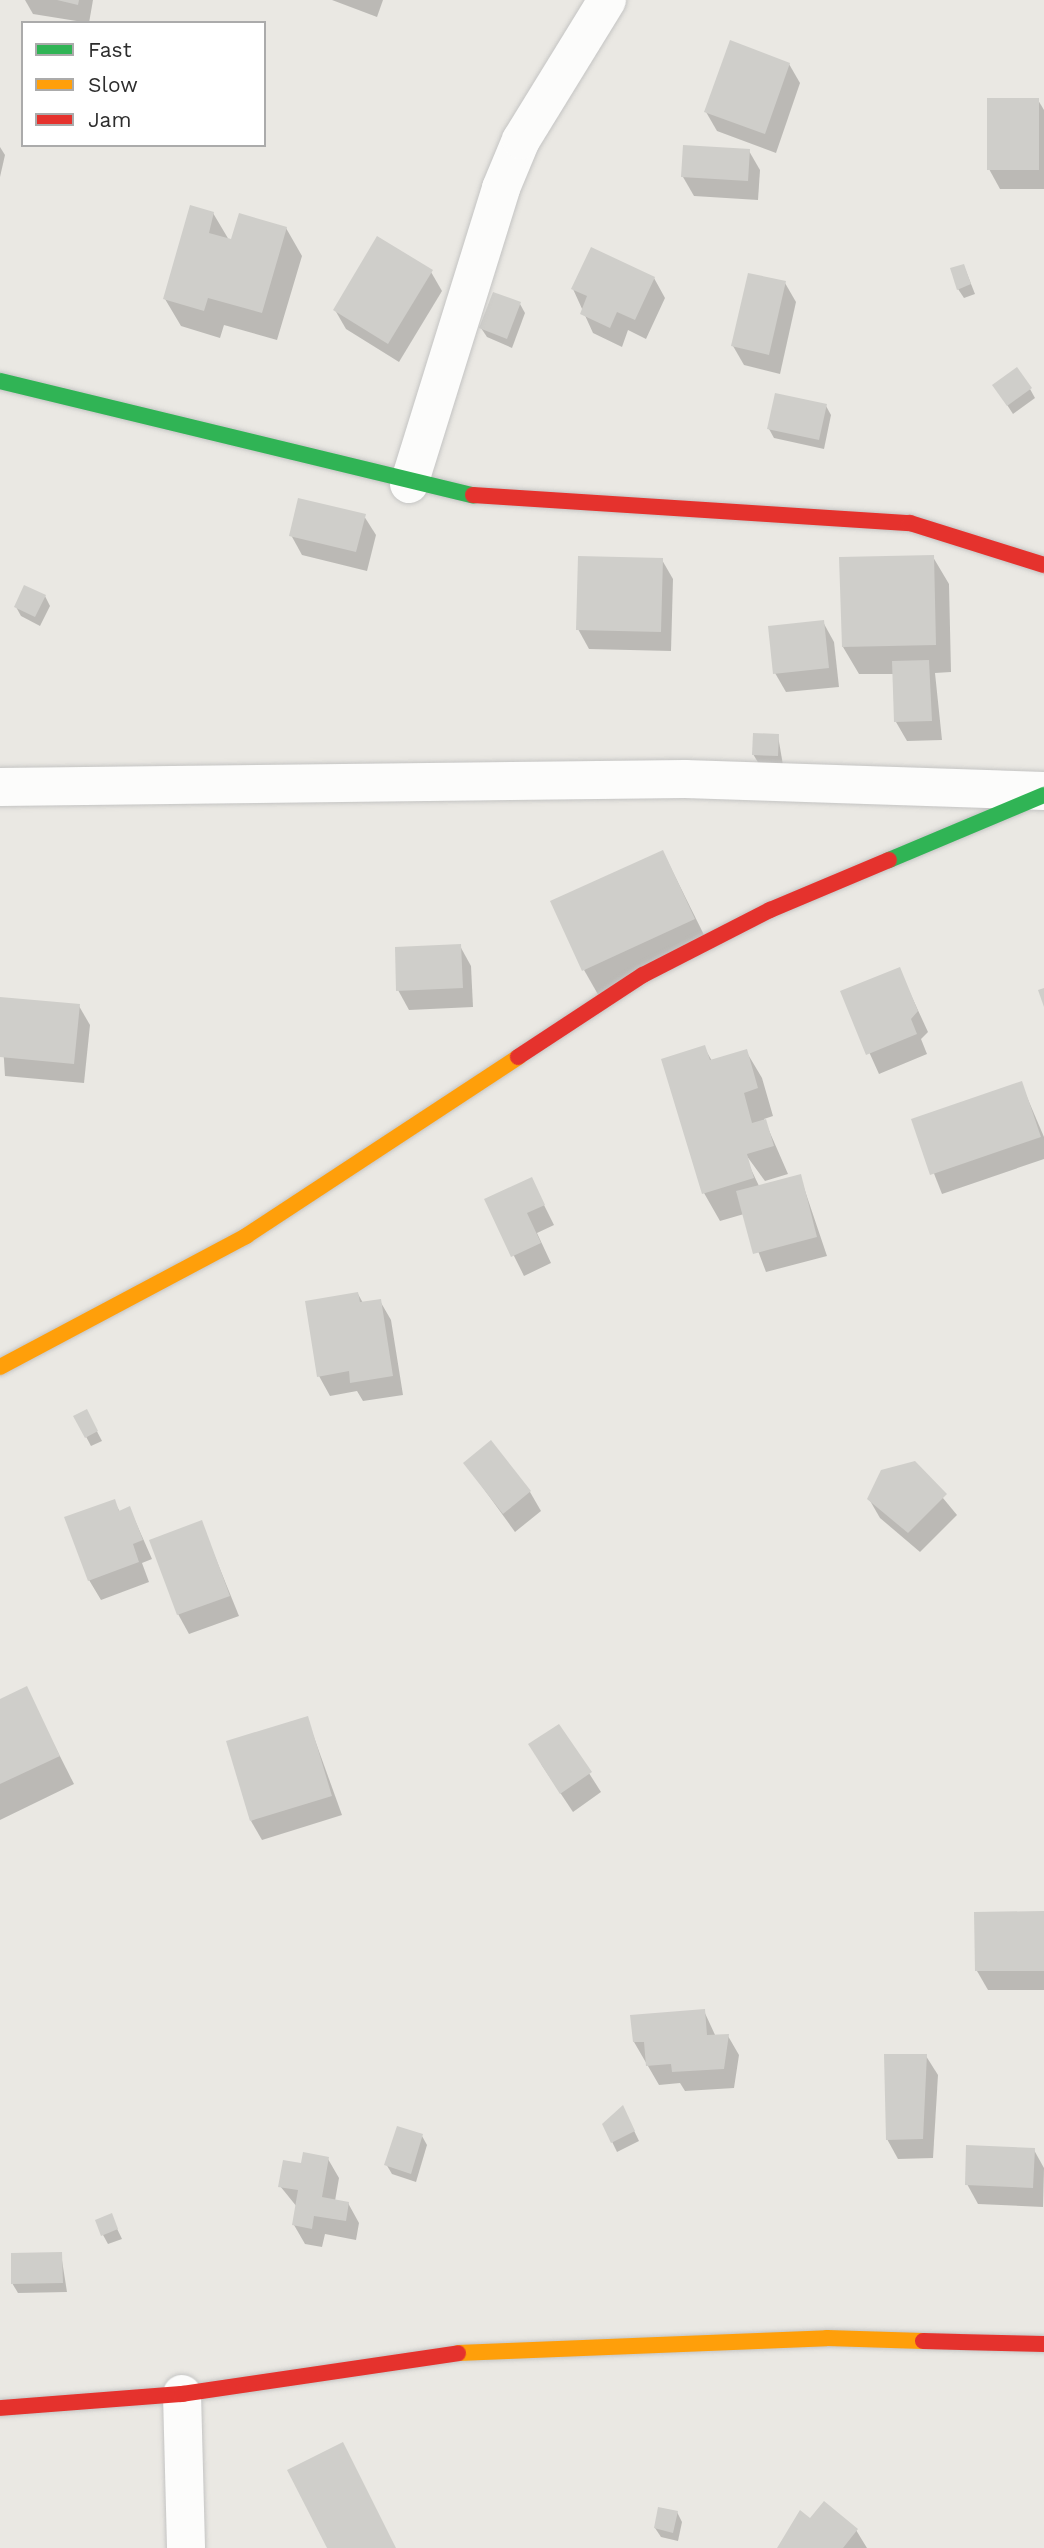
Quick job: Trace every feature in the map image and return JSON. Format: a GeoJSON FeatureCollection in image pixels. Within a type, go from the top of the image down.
{"type":"FeatureCollection","features":[{"type":"Feature","properties":{"kind":"street"},"geometry":{"type":"LineString","coordinates":[[409,484],[506,176],[607,0]]}},
{"type":"Feature","properties":{"kind":"street"},"geometry":{"type":"LineString","coordinates":[[0,381],[409,484],[484,497],[910,523],[1044,565]]}},
{"type":"Feature","properties":{"kind":"street"},"geometry":{"type":"LineString","coordinates":[[0,787],[685,779],[1044,793]]}},
{"type":"Feature","properties":{"kind":"street"},"geometry":{"type":"LineString","coordinates":[[0,1367],[246,1236],[643,975],[770,910],[1044,793]]}},
{"type":"Feature","properties":{"kind":"street"},"geometry":{"type":"LineString","coordinates":[[0,2407],[182,2394],[482,2349],[827,2338],[1044,2344]]}},
{"type":"Feature","properties":{"kind":"street"},"geometry":{"type":"LineString","coordinates":[[182,2394],[186,2548]]}},
{"type":"Feature","properties":{"kind":"building"},"geometry":{"type":"Polygon","coordinates":[[[57,0],[79,0],[78,5],[57,0]]]}},
{"type":"Feature","properties":{"kind":"building"},"geometry":{"type":"Polygon","coordinates":[[[730,40],[790,63],[765,134],[704,112],[730,40]]]}},
{"type":"Feature","properties":{"kind":"building"},"geometry":{"type":"Polygon","coordinates":[[[987,98],[1039,98],[1039,170],[987,170],[987,98]]]}},
{"type":"Feature","properties":{"kind":"building"},"geometry":{"type":"Polygon","coordinates":[[[683,145],[750,149],[748,181],[681,177],[683,145]]]}},
{"type":"Feature","properties":{"kind":"building"},"geometry":{"type":"Polygon","coordinates":[[[190,205],[214,212],[209,233],[231,239],[239,213],[287,227],[262,313],[208,298],[204,311],[163,299],[190,205]]]}},
{"type":"Feature","properties":{"kind":"building"},"geometry":{"type":"Polygon","coordinates":[[[377,236],[433,270],[388,344],[333,310],[377,236]]]}},
{"type":"Feature","properties":{"kind":"building"},"geometry":{"type":"Polygon","coordinates":[[[591,247],[655,277],[635,320],[617,312],[610,328],[580,314],[587,296],[571,289],[591,247]]]}},
{"type":"Feature","properties":{"kind":"building"},"geometry":{"type":"Polygon","coordinates":[[[964,264],[971,284],[957,290],[950,268],[964,264]]]}},
{"type":"Feature","properties":{"kind":"building"},"geometry":{"type":"Polygon","coordinates":[[[748,273],[786,281],[769,355],[731,346],[748,273]]]}},
{"type":"Feature","properties":{"kind":"building"},"geometry":{"type":"Polygon","coordinates":[[[493,292],[521,302],[507,339],[479,328],[493,292]]]}},
{"type":"Feature","properties":{"kind":"building"},"geometry":{"type":"Polygon","coordinates":[[[1017,367],[1032,388],[1007,406],[992,385],[1017,367]]]}},
{"type":"Feature","properties":{"kind":"building"},"geometry":{"type":"Polygon","coordinates":[[[775,393],[827,404],[819,440],[767,429],[775,393]]]}},
{"type":"Feature","properties":{"kind":"building"},"geometry":{"type":"Polygon","coordinates":[[[298,498],[366,514],[356,552],[289,536],[298,498]]]}},
{"type":"Feature","properties":{"kind":"building"},"geometry":{"type":"Polygon","coordinates":[[[934,555],[936,645],[842,647],[839,557],[934,555]]]}},
{"type":"Feature","properties":{"kind":"building"},"geometry":{"type":"Polygon","coordinates":[[[578,556],[663,558],[661,632],[576,630],[578,556]]]}},
{"type":"Feature","properties":{"kind":"building"},"geometry":{"type":"Polygon","coordinates":[[[24,585],[46,595],[35,617],[14,607],[24,585]]]}},
{"type":"Feature","properties":{"kind":"building"},"geometry":{"type":"Polygon","coordinates":[[[824,620],[829,668],[773,674],[768,626],[824,620]]]}},
{"type":"Feature","properties":{"kind":"building"},"geometry":{"type":"Polygon","coordinates":[[[929,660],[932,721],[894,722],[892,661],[929,660]]]}},
{"type":"Feature","properties":{"kind":"building"},"geometry":{"type":"Polygon","coordinates":[[[753,733],[779,734],[778,756],[752,755],[753,733]]]}},
{"type":"Feature","properties":{"kind":"building"},"geometry":{"type":"Polygon","coordinates":[[[663,850],[695,919],[582,971],[550,901],[663,850]]]}},
{"type":"Feature","properties":{"kind":"building"},"geometry":{"type":"Polygon","coordinates":[[[461,944],[463,988],[396,991],[395,947],[461,944]]]}},
{"type":"Feature","properties":{"kind":"building"},"geometry":{"type":"Polygon","coordinates":[[[900,967],[918,1011],[911,1019],[917,1034],[866,1055],[840,991],[900,967]]]}},
{"type":"Feature","properties":{"kind":"building"},"geometry":{"type":"Polygon","coordinates":[[[1044,988],[1044,1007],[1038,990],[1044,988]]]}},
{"type":"Feature","properties":{"kind":"building"},"geometry":{"type":"Polygon","coordinates":[[[0,997],[80,1004],[74,1064],[0,1057],[0,997]]]}},
{"type":"Feature","properties":{"kind":"building"},"geometry":{"type":"Polygon","coordinates":[[[705,1045],[710,1060],[747,1049],[758,1088],[744,1093],[752,1123],[766,1119],[774,1146],[747,1154],[754,1178],[702,1194],[661,1059],[705,1045]]]}},
{"type":"Feature","properties":{"kind":"building"},"geometry":{"type":"Polygon","coordinates":[[[1022,1081],[1041,1137],[930,1175],[911,1119],[1022,1081]]]}},
{"type":"Feature","properties":{"kind":"building"},"geometry":{"type":"Polygon","coordinates":[[[801,1174],[817,1237],[753,1254],[736,1191],[801,1174]]]}},
{"type":"Feature","properties":{"kind":"building"},"geometry":{"type":"Polygon","coordinates":[[[532,1177],[545,1205],[527,1213],[541,1243],[511,1257],[484,1199],[532,1177]]]}},
{"type":"Feature","properties":{"kind":"building"},"geometry":{"type":"Polygon","coordinates":[[[358,1292],[360,1302],[381,1299],[393,1376],[350,1383],[349,1371],[317,1377],[305,1301],[358,1292]]]}},
{"type":"Feature","properties":{"kind":"building"},"geometry":{"type":"Polygon","coordinates":[[[87,1409],[98,1431],[85,1438],[73,1416],[87,1409]]]}},
{"type":"Feature","properties":{"kind":"building"},"geometry":{"type":"Polygon","coordinates":[[[491,1440],[531,1491],[503,1514],[463,1463],[491,1440]]]}},
{"type":"Feature","properties":{"kind":"building"},"geometry":{"type":"Polygon","coordinates":[[[915,1461],[947,1494],[908,1533],[867,1499],[881,1470],[915,1461]]]}},
{"type":"Feature","properties":{"kind":"building"},"geometry":{"type":"Polygon","coordinates":[[[115,1499],[119,1511],[130,1506],[143,1540],[133,1544],[139,1562],[88,1581],[64,1517],[115,1499]]]}},
{"type":"Feature","properties":{"kind":"building"},"geometry":{"type":"Polygon","coordinates":[[[202,1520],[230,1596],[177,1615],[149,1540],[202,1520]]]}},
{"type":"Feature","properties":{"kind":"building"},"geometry":{"type":"Polygon","coordinates":[[[27,1686],[60,1756],[0,1784],[0,1699],[27,1686]]]}},
{"type":"Feature","properties":{"kind":"building"},"geometry":{"type":"Polygon","coordinates":[[[308,1716],[332,1796],[250,1821],[226,1741],[308,1716]]]}},
{"type":"Feature","properties":{"kind":"building"},"geometry":{"type":"Polygon","coordinates":[[[559,1724],[592,1772],[560,1794],[528,1744],[559,1724]]]}},
{"type":"Feature","properties":{"kind":"building"},"geometry":{"type":"Polygon","coordinates":[[[1044,1911],[1044,1971],[975,1971],[974,1912],[1044,1911]]]}},
{"type":"Feature","properties":{"kind":"building"},"geometry":{"type":"Polygon","coordinates":[[[705,2009],[707,2035],[729,2034],[724,2069],[672,2072],[671,2064],[646,2066],[644,2042],[633,2042],[630,2015],[705,2009]]]}},
{"type":"Feature","properties":{"kind":"building"},"geometry":{"type":"Polygon","coordinates":[[[884,2054],[927,2054],[923,2139],[886,2140],[884,2054]]]}},
{"type":"Feature","properties":{"kind":"building"},"geometry":{"type":"Polygon","coordinates":[[[623,2105],[635,2131],[611,2143],[602,2124],[623,2105]]]}},
{"type":"Feature","properties":{"kind":"building"},"geometry":{"type":"Polygon","coordinates":[[[397,2126],[423,2134],[411,2174],[384,2165],[397,2126]]]}},
{"type":"Feature","properties":{"kind":"building"},"geometry":{"type":"Polygon","coordinates":[[[966,2145],[1035,2148],[1033,2188],[965,2185],[966,2145]]]}},
{"type":"Feature","properties":{"kind":"building"},"geometry":{"type":"Polygon","coordinates":[[[303,2152],[329,2157],[322,2197],[349,2202],[346,2221],[314,2216],[312,2229],[292,2225],[298,2190],[278,2187],[283,2160],[301,2163],[303,2152]]]}},
{"type":"Feature","properties":{"kind":"building"},"geometry":{"type":"Polygon","coordinates":[[[112,2213],[118,2229],[101,2236],[95,2220],[112,2213]]]}},
{"type":"Feature","properties":{"kind":"building"},"geometry":{"type":"Polygon","coordinates":[[[62,2252],[63,2283],[11,2284],[11,2253],[62,2252]]]}},
{"type":"Feature","properties":{"kind":"building"},"geometry":{"type":"Polygon","coordinates":[[[343,2442],[396,2548],[327,2548],[287,2470],[343,2442]]]}},
{"type":"Feature","properties":{"kind":"building"},"geometry":{"type":"Polygon","coordinates":[[[824,2501],[858,2529],[843,2548],[777,2548],[800,2510],[810,2518],[824,2501]]]}},
{"type":"Feature","properties":{"kind":"building"},"geometry":{"type":"Polygon","coordinates":[[[658,2507],[678,2511],[673,2533],[654,2528],[658,2507]]]}},
{"type":"Feature","properties":{"kind":"traffic: fast"},"geometry":{"type":"LineString","coordinates":[[0,381],[473,495]]}},
{"type":"Feature","properties":{"kind":"traffic: fast"},"geometry":{"type":"LineString","coordinates":[[889,860],[1044,795]]}},
{"type":"Feature","properties":{"kind":"traffic: slow"},"geometry":{"type":"LineString","coordinates":[[0,1367],[246,1236],[518,1057]]}},
{"type":"Feature","properties":{"kind":"traffic: slow"},"geometry":{"type":"LineString","coordinates":[[458,2353],[827,2338],[923,2341]]}},
{"type":"Feature","properties":{"kind":"traffic: jam"},"geometry":{"type":"LineString","coordinates":[[473,495],[910,523],[1044,565]]}},
{"type":"Feature","properties":{"kind":"traffic: jam"},"geometry":{"type":"LineString","coordinates":[[518,1057],[643,975],[770,910],[889,860]]}},
{"type":"Feature","properties":{"kind":"traffic: jam"},"geometry":{"type":"LineString","coordinates":[[923,2341],[1044,2344]]}},
{"type":"Feature","properties":{"kind":"traffic: jam"},"geometry":{"type":"LineString","coordinates":[[0,2408],[182,2394],[458,2353]]}}]}
